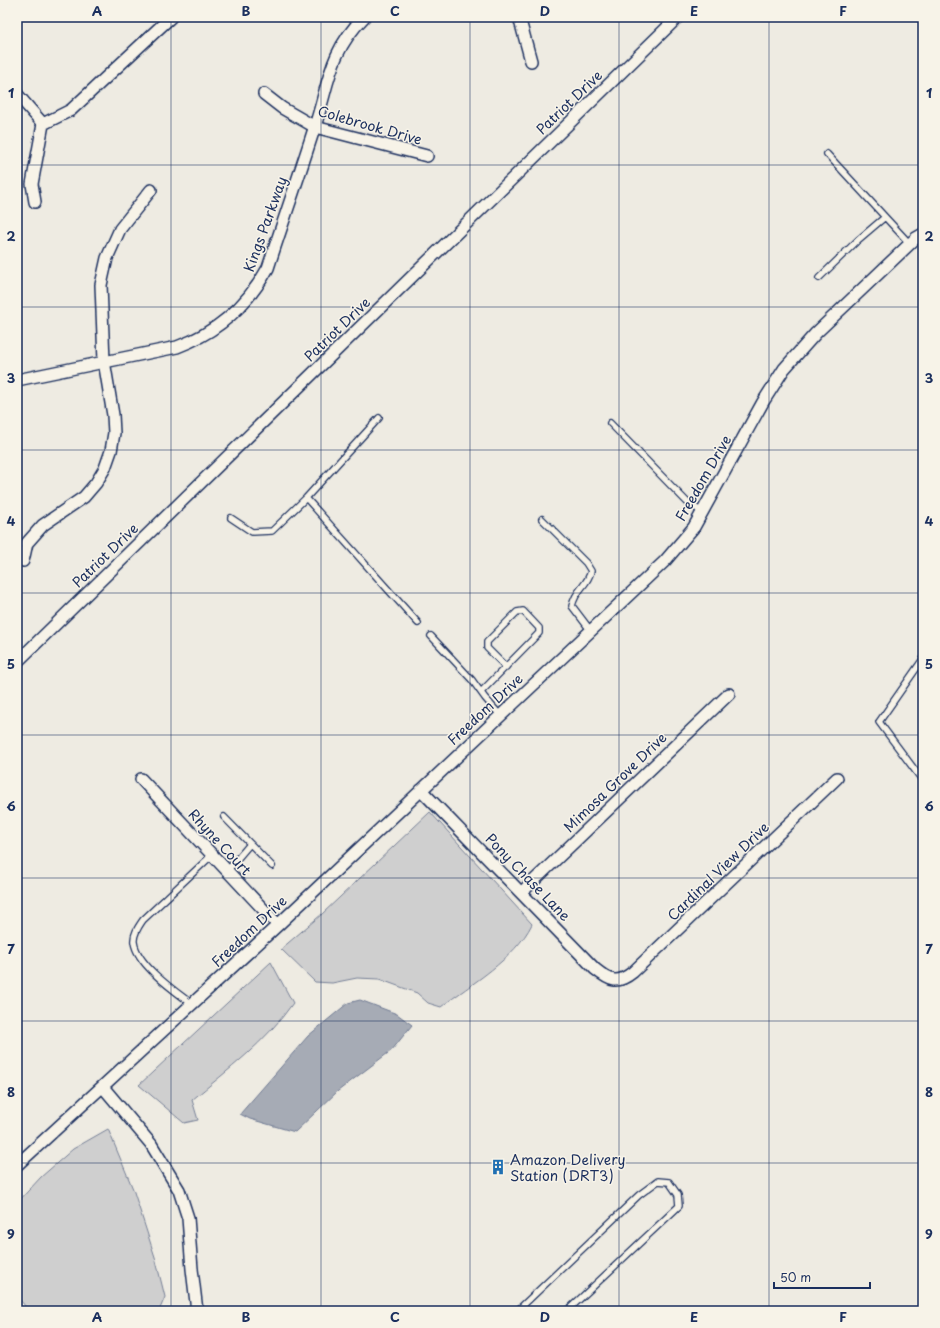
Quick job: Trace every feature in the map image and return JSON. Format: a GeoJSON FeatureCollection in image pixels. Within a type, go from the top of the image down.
{"type":"FeatureCollection","features":[{"type":"Feature","properties":{"kind":"street"},"geometry":{"type":"LineString","coordinates":[[43,124],[71,110],[171,17]]}},
{"type":"Feature","properties":{"kind":"street","name":"Kings Parkway"},"geometry":{"type":"LineString","coordinates":[[17,380],[104,361],[162,351],[192,342],[219,326],[242,306],[256,288],[268,268],[315,127],[331,66],[346,38],[364,17]]}},
{"type":"Feature","properties":{"kind":"street"},"geometry":{"type":"LineString","coordinates":[[519,17],[531,61]]}},
{"type":"Feature","properties":{"kind":"street","name":"Patriot Drive"},"geometry":{"type":"LineString","coordinates":[[17,662],[678,17]]}},
{"type":"Feature","properties":{"kind":"street"},"geometry":{"type":"LineString","coordinates":[[17,94],[43,124]]}},
{"type":"Feature","properties":{"kind":"street","name":"Colebrook Drive"},"geometry":{"type":"LineString","coordinates":[[264,94],[282,108],[315,127],[427,156]]}},
{"type":"Feature","properties":{"kind":"street"},"geometry":{"type":"LineString","coordinates":[[35,202],[32,184],[43,124]]}},
{"type":"Feature","properties":{"kind":"street"},"geometry":{"type":"LineString","coordinates":[[23,561],[27,543],[43,525],[84,497],[96,483],[105,468],[111,451],[114,433],[113,415],[104,361],[101,285],[107,258],[120,229],[151,190]]}},
{"type":"Feature","properties":{"kind":"street","name":"Freedom Drive"},"geometry":{"type":"LineString","coordinates":[[17,1165],[278,925],[665,561],[694,527],[763,402],[784,370],[816,333],[910,244],[923,234]]}},
{"type":"Feature","properties":{"kind":"street","name":"Mimosa Grove Drive"},"geometry":{"type":"LineString","coordinates":[[522,892],[729,694]]}},
{"type":"Feature","properties":{"kind":"street","name":"Cardinal View Drive"},"geometry":{"type":"LineString","coordinates":[[617,981],[625,978],[638,967],[837,778]]}},
{"type":"Feature","properties":{"kind":"street","name":"Rhyne Court"},"geometry":{"type":"LineString","coordinates":[[140,779],[278,925]]}},
{"type":"Feature","properties":{"kind":"street","name":"Pony Chase Lane"},"geometry":{"type":"LineString","coordinates":[[421,790],[522,892],[595,969],[607,978],[617,981]]}},
{"type":"Feature","properties":{"kind":"street"},"geometry":{"type":"LineString","coordinates":[[103,1087],[151,1144],[179,1190],[188,1218],[197,1311]]}},
{"type":"Feature","properties":{"kind":"lane"},"geometry":{"type":"LineString","coordinates":[[827,154],[910,244]]}},
{"type":"Feature","properties":{"kind":"lane"},"geometry":{"type":"LineString","coordinates":[[819,278],[858,240],[885,217]]}},
{"type":"Feature","properties":{"kind":"lane"},"geometry":{"type":"LineString","coordinates":[[231,518],[252,532],[272,531],[306,498],[379,418]]}},
{"type":"Feature","properties":{"kind":"lane"},"geometry":{"type":"LineString","coordinates":[[610,423],[687,502],[702,512]]}},
{"type":"Feature","properties":{"kind":"lane"},"geometry":{"type":"LineString","coordinates":[[306,498],[418,623]]}},
{"type":"Feature","properties":{"kind":"lane"},"geometry":{"type":"LineString","coordinates":[[542,519],[586,563],[591,571],[589,579],[574,595],[572,606],[590,631]]}},
{"type":"Feature","properties":{"kind":"lane"},"geometry":{"type":"LineString","coordinates":[[481,692],[506,667],[539,633],[539,628],[523,611],[517,612],[487,642],[487,648],[506,667]]}},
{"type":"Feature","properties":{"kind":"lane"},"geometry":{"type":"LineString","coordinates":[[431,636],[472,680],[500,715]]}},
{"type":"Feature","properties":{"kind":"lane"},"geometry":{"type":"LineString","coordinates":[[923,658],[879,722],[923,781]]}},
{"type":"Feature","properties":{"kind":"lane"},"geometry":{"type":"LineString","coordinates":[[224,817],[272,866]]}},
{"type":"Feature","properties":{"kind":"lane"},"geometry":{"type":"LineString","coordinates":[[226,871],[250,844]]}},
{"type":"Feature","properties":{"kind":"lane"},"geometry":{"type":"LineString","coordinates":[[192,1004],[158,976],[140,956],[134,942],[136,930],[144,920],[212,855]]}},
{"type":"Feature","properties":{"kind":"lane"},"geometry":{"type":"LineString","coordinates":[[517,1311],[639,1195],[658,1181],[669,1182],[678,1195],[679,1206],[567,1311]]}},
{"type":"Feature","properties":{"kind":"shaded area"},"geometry":{"type":"Polygon","coordinates":[[[430,812],[532,924],[524,937],[504,960],[441,1007],[428,1003],[417,993],[379,979],[357,978],[332,983],[315,982],[281,949],[322,914],[430,812]]]}},
{"type":"Feature","properties":{"kind":"shaded area"},"geometry":{"type":"Polygon","coordinates":[[[271,962],[293,1003],[259,1043],[192,1100],[198,1120],[184,1123],[139,1085],[271,962]]]}},
{"type":"Feature","properties":{"kind":"shaded area"},"geometry":{"type":"Polygon","coordinates":[[[360,1000],[397,1014],[412,1025],[392,1050],[338,1091],[295,1132],[250,1119],[240,1114],[308,1036],[348,1003],[360,1000]]]}},
{"type":"Feature","properties":{"kind":"shaded area"},"geometry":{"type":"Polygon","coordinates":[[[108,1129],[133,1189],[155,1257],[165,1297],[159,1311],[29,1311],[17,1296],[17,1203],[41,1177],[73,1149],[108,1129]]]}},
{"type":"Feature","properties":{"kind":"place","name":"Amazon Delivery Station (DRT3)"},"geometry":{"type":"Point","coordinates":[498,1167]}}]}
